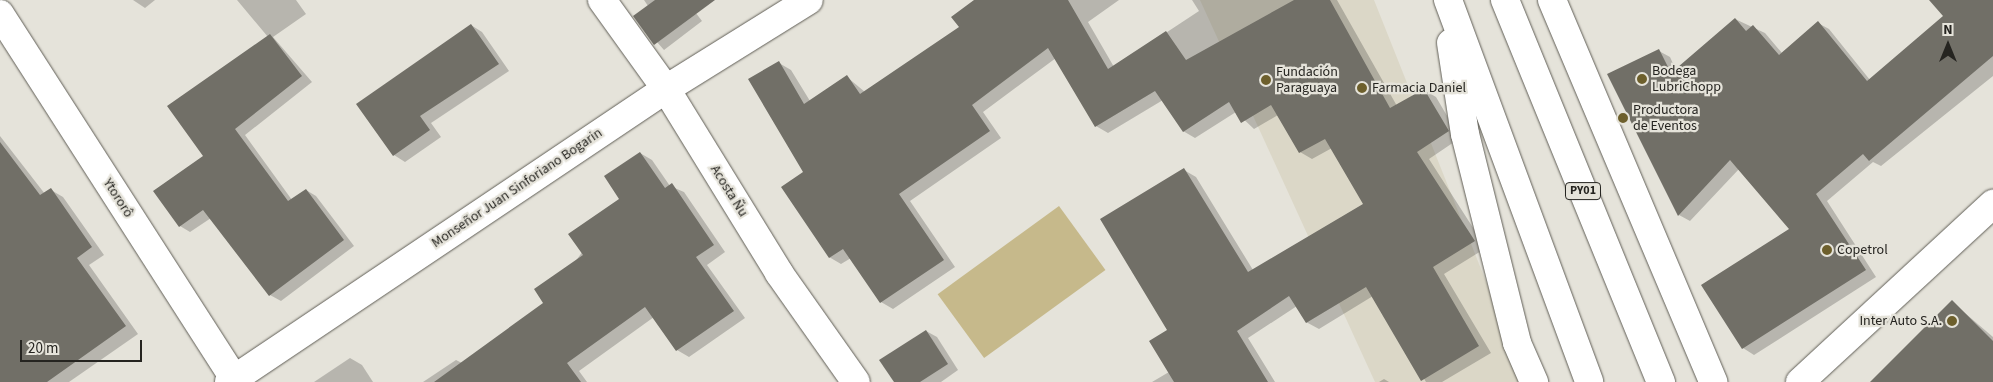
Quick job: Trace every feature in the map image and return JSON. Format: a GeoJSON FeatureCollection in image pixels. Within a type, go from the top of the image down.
{"type":"FeatureCollection","features":[{"type":"Feature","properties":{"kind":"main road","name":"Acosta Ñu"},"geometry":{"type":"LineString","coordinates":[[602,0],[666,89],[779,273],[856,382]]}},
{"type":"Feature","properties":{"kind":"main road","name":"Monseñor Juan Sinforiano Bogarin"},"geometry":{"type":"LineString","coordinates":[[233,381],[666,89],[809,0]]}},
{"type":"Feature","properties":{"kind":"main road"},"geometry":{"type":"LineString","coordinates":[[1446,0],[1465,134],[1517,342],[1534,382]]}},
{"type":"Feature","properties":{"kind":"main road"},"geometry":{"type":"LineString","coordinates":[[1446,0],[1589,382]]}},
{"type":"Feature","properties":{"kind":"main road","name":"PY01"},"geometry":{"type":"LineString","coordinates":[[1505,0],[1661,382]]}},
{"type":"Feature","properties":{"kind":"main road"},"geometry":{"type":"LineString","coordinates":[[1552,0],[1713,382]]}},
{"type":"Feature","properties":{"kind":"main road","name":"Ytororô"},"geometry":{"type":"LineString","coordinates":[[0,14],[233,381]]}},
{"type":"Feature","properties":{"kind":"main road"},"geometry":{"type":"LineString","coordinates":[[1800,382],[1993,204]]}},
{"type":"Feature","properties":{"kind":"shaded area"},"geometry":{"type":"Polygon","coordinates":[[[1200,0],[1374,0],[1526,382],[1375,382],[1200,0]]]}},
{"type":"Feature","properties":{"kind":"shaded area"},"geometry":{"type":"Polygon","coordinates":[[[1059,206],[1105,270],[984,358],[938,294],[1059,206]]]}},
{"type":"Feature","properties":{"kind":"building"},"geometry":{"type":"Polygon","coordinates":[[[655,0],[715,0],[654,45],[633,16],[655,0]]]}},
{"type":"Feature","properties":{"kind":"building"},"geometry":{"type":"Polygon","coordinates":[[[974,0],[1068,0],[1108,69],[1166,31],[1186,60],[1294,0],[1330,0],[1390,108],[1424,89],[1449,131],[1417,152],[1475,241],[1433,267],[1479,346],[1421,381],[1366,287],[1306,323],[1289,296],[1237,331],[1268,382],[1174,382],[1149,341],[1167,330],[1100,219],[1184,168],[1248,272],[1363,204],[1325,139],[1299,153],[1271,105],[1241,123],[1229,102],[1183,132],[1155,91],[1095,127],[1048,48],[972,105],[990,131],[899,194],[944,260],[880,303],[843,249],[829,258],[781,187],[803,172],[748,79],[779,61],[804,104],[847,75],[860,94],[959,27],[951,17],[974,0]]]}},
{"type":"Feature","properties":{"kind":"building"},"geometry":{"type":"Polygon","coordinates":[[[1929,0],[1993,0],[1993,56],[1869,161],[1863,154],[1816,194],[1866,270],[1742,349],[1701,285],[1789,229],[1730,160],[1678,216],[1607,74],[1659,49],[1671,73],[1735,18],[1746,31],[1753,25],[1779,55],[1818,21],[1867,81],[1943,16],[1929,0]]]}},
{"type":"Feature","properties":{"kind":"building"},"geometry":{"type":"Polygon","coordinates":[[[471,24],[499,64],[420,116],[430,130],[393,156],[356,104],[471,24]]]}},
{"type":"Feature","properties":{"kind":"building"},"geometry":{"type":"Polygon","coordinates":[[[270,34],[302,76],[235,129],[288,201],[306,189],[344,240],[269,296],[203,210],[179,227],[153,191],[203,156],[167,106],[270,34]]]}},
{"type":"Feature","properties":{"kind":"building"},"geometry":{"type":"Polygon","coordinates":[[[0,142],[40,195],[51,188],[92,247],[77,258],[126,326],[47,382],[0,382],[0,142]]]}},
{"type":"Feature","properties":{"kind":"building"},"geometry":{"type":"Polygon","coordinates":[[[640,152],[665,188],[672,183],[714,245],[696,257],[734,311],[676,351],[645,307],[567,363],[581,382],[434,382],[543,303],[534,289],[583,255],[568,234],[619,199],[604,176],[640,152]]]}},
{"type":"Feature","properties":{"kind":"building","name":"Inter Auto S.A."},"geometry":{"type":"Polygon","coordinates":[[[1952,300],[1993,341],[1993,382],[1870,382],[1952,300]]]}},
{"type":"Feature","properties":{"kind":"building"},"geometry":{"type":"Polygon","coordinates":[[[926,330],[948,364],[920,382],[894,382],[879,360],[926,330]]]}},
{"type":"Feature","properties":{"kind":"place","name":"Bodega LubriChopp"},"geometry":{"type":"Point","coordinates":[1642,79]}},
{"type":"Feature","properties":{"kind":"place","name":"Fundación Paraguaya"},"geometry":{"type":"Point","coordinates":[1266,80]}},
{"type":"Feature","properties":{"kind":"place","name":"Farmacia Daniel"},"geometry":{"type":"Point","coordinates":[1362,88]}},
{"type":"Feature","properties":{"kind":"place","name":"Productora de Eventos"},"geometry":{"type":"Point","coordinates":[1623,118]}},
{"type":"Feature","properties":{"kind":"place","name":"Copetrol"},"geometry":{"type":"Point","coordinates":[1827,250]}},
{"type":"Feature","properties":{"kind":"place","name":"Inter Auto S.A."},"geometry":{"type":"Point","coordinates":[1952,321]}}]}
